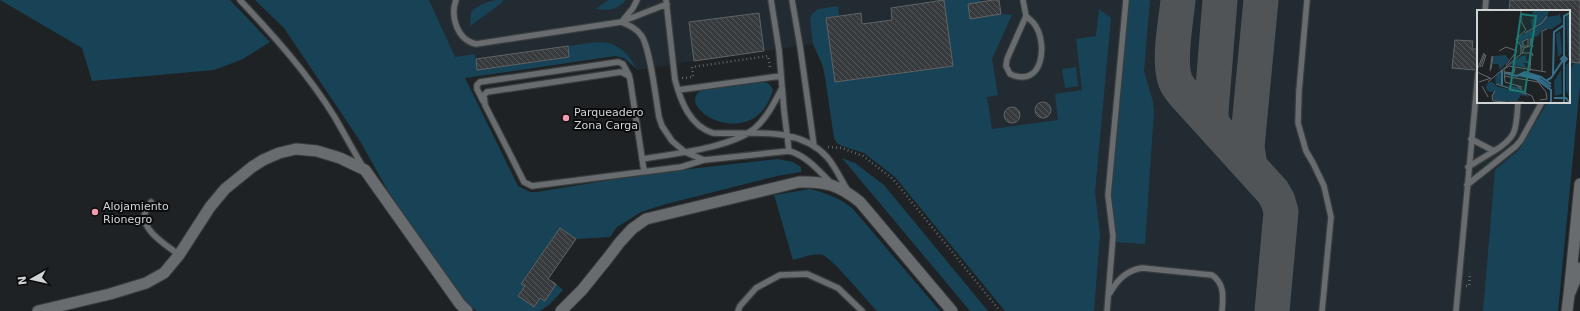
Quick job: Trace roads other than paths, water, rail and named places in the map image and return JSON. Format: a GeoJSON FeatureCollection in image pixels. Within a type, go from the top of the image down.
{"type":"FeatureCollection","features":[{"type":"Feature","properties":{"kind":"street"},"geometry":{"type":"LineString","coordinates":[[38,311],[110,294],[146,283],[164,273],[179,255],[210,206],[225,189],[263,160],[279,153],[296,149],[317,151],[340,158],[365,170],[460,304],[467,311]]}},
{"type":"Feature","properties":{"kind":"street"},"geometry":{"type":"LineString","coordinates":[[561,311],[582,290],[632,229],[646,219],[798,182],[824,182],[851,195],[869,213],[952,311]]}},
{"type":"Feature","properties":{"kind":"street"},"geometry":{"type":"LineString","coordinates":[[1568,311],[1580,184]]}},
{"type":"Feature","properties":{"kind":"street"},"geometry":{"type":"LineString","coordinates":[[1569,295],[1580,268]]}},
{"type":"Feature","properties":{"kind":"lane"},"geometry":{"type":"LineString","coordinates":[[240,0],[265,26],[297,64],[333,115],[365,170]]}},
{"type":"Feature","properties":{"kind":"lane"},"geometry":{"type":"LineString","coordinates":[[456,0],[454,14],[457,26],[468,42],[476,44],[621,22],[666,2],[675,80],[686,110],[696,125],[713,133],[772,133],[798,138],[814,146],[828,158],[851,195]]}},
{"type":"Feature","properties":{"kind":"lane"},"geometry":{"type":"LineString","coordinates":[[621,22],[633,8],[637,0]]}},
{"type":"Feature","properties":{"kind":"lane"},"geometry":{"type":"LineString","coordinates":[[771,0],[780,65],[789,151]]}},
{"type":"Feature","properties":{"kind":"lane"},"geometry":{"type":"LineString","coordinates":[[792,0],[814,146]]}},
{"type":"Feature","properties":{"kind":"lane"},"geometry":{"type":"LineString","coordinates":[[1023,0],[1026,16],[1034,24],[1038,31],[1041,46],[1041,62],[1034,73],[1027,76],[1016,77],[1007,71],[1007,59],[1026,16]]}},
{"type":"Feature","properties":{"kind":"lane"},"geometry":{"type":"LineString","coordinates":[[1107,311],[1113,236],[1108,195],[1126,0]]}},
{"type":"Feature","properties":{"kind":"lane"},"geometry":{"type":"LineString","coordinates":[[1307,0],[1298,91],[1298,123],[1306,151],[1324,186],[1331,217],[1322,311]]}},
{"type":"Feature","properties":{"kind":"lane"},"geometry":{"type":"LineString","coordinates":[[1485,10],[1486,0]]}},
{"type":"Feature","properties":{"kind":"lane"},"geometry":{"type":"LineString","coordinates":[[621,22],[637,30],[643,36],[662,126],[672,141],[685,152],[704,160]]}},
{"type":"Feature","properties":{"kind":"lane"},"geometry":{"type":"LineString","coordinates":[[644,171],[629,76],[623,64],[618,62],[480,82],[477,85],[477,89],[485,106],[524,182],[527,185],[536,187],[681,167],[704,160],[789,151],[798,153],[809,160],[834,186]]}},
{"type":"Feature","properties":{"kind":"lane"},"geometry":{"type":"LineString","coordinates":[[485,106],[483,98],[487,92],[621,72],[629,76]]}},
{"type":"Feature","properties":{"kind":"lane"},"geometry":{"type":"LineString","coordinates":[[678,90],[781,76]]}},
{"type":"Feature","properties":{"kind":"lane"},"geometry":{"type":"LineString","coordinates":[[1456,311],[1468,167],[1477,82]]}},
{"type":"Feature","properties":{"kind":"lane"},"geometry":{"type":"LineString","coordinates":[[642,160],[685,152],[734,140],[746,134],[755,128],[769,112],[782,88]]}},
{"type":"Feature","properties":{"kind":"lane"},"geometry":{"type":"LineString","coordinates":[[1468,167],[1509,141],[1514,133],[1518,103]]}},
{"type":"Feature","properties":{"kind":"lane"},"geometry":{"type":"LineString","coordinates":[[1467,185],[1516,146],[1521,140],[1541,103]]}},
{"type":"Feature","properties":{"kind":"lane"},"geometry":{"type":"LineString","coordinates":[[1471,139],[1494,151]]}},
{"type":"Feature","properties":{"kind":"lane"},"geometry":{"type":"LineString","coordinates":[[151,202],[145,213],[145,224],[154,235],[179,255]]}},
{"type":"Feature","properties":{"kind":"lane"},"geometry":{"type":"LineString","coordinates":[[1108,295],[1121,278],[1135,269],[1142,268],[1212,275],[1222,287],[1222,311]]}},
{"type":"Feature","properties":{"kind":"lane"},"geometry":{"type":"LineString","coordinates":[[738,311],[740,306],[756,288],[780,275],[808,274],[838,288],[862,311]]}},
{"type":"Feature","properties":{"kind":"place","name":"Parqueadero Zona Carga"},"geometry":{"type":"Point","coordinates":[566,118]}},
{"type":"Feature","properties":{"kind":"place","name":"Alojamiento Rionegro"},"geometry":{"type":"Point","coordinates":[95,212]}}]}
